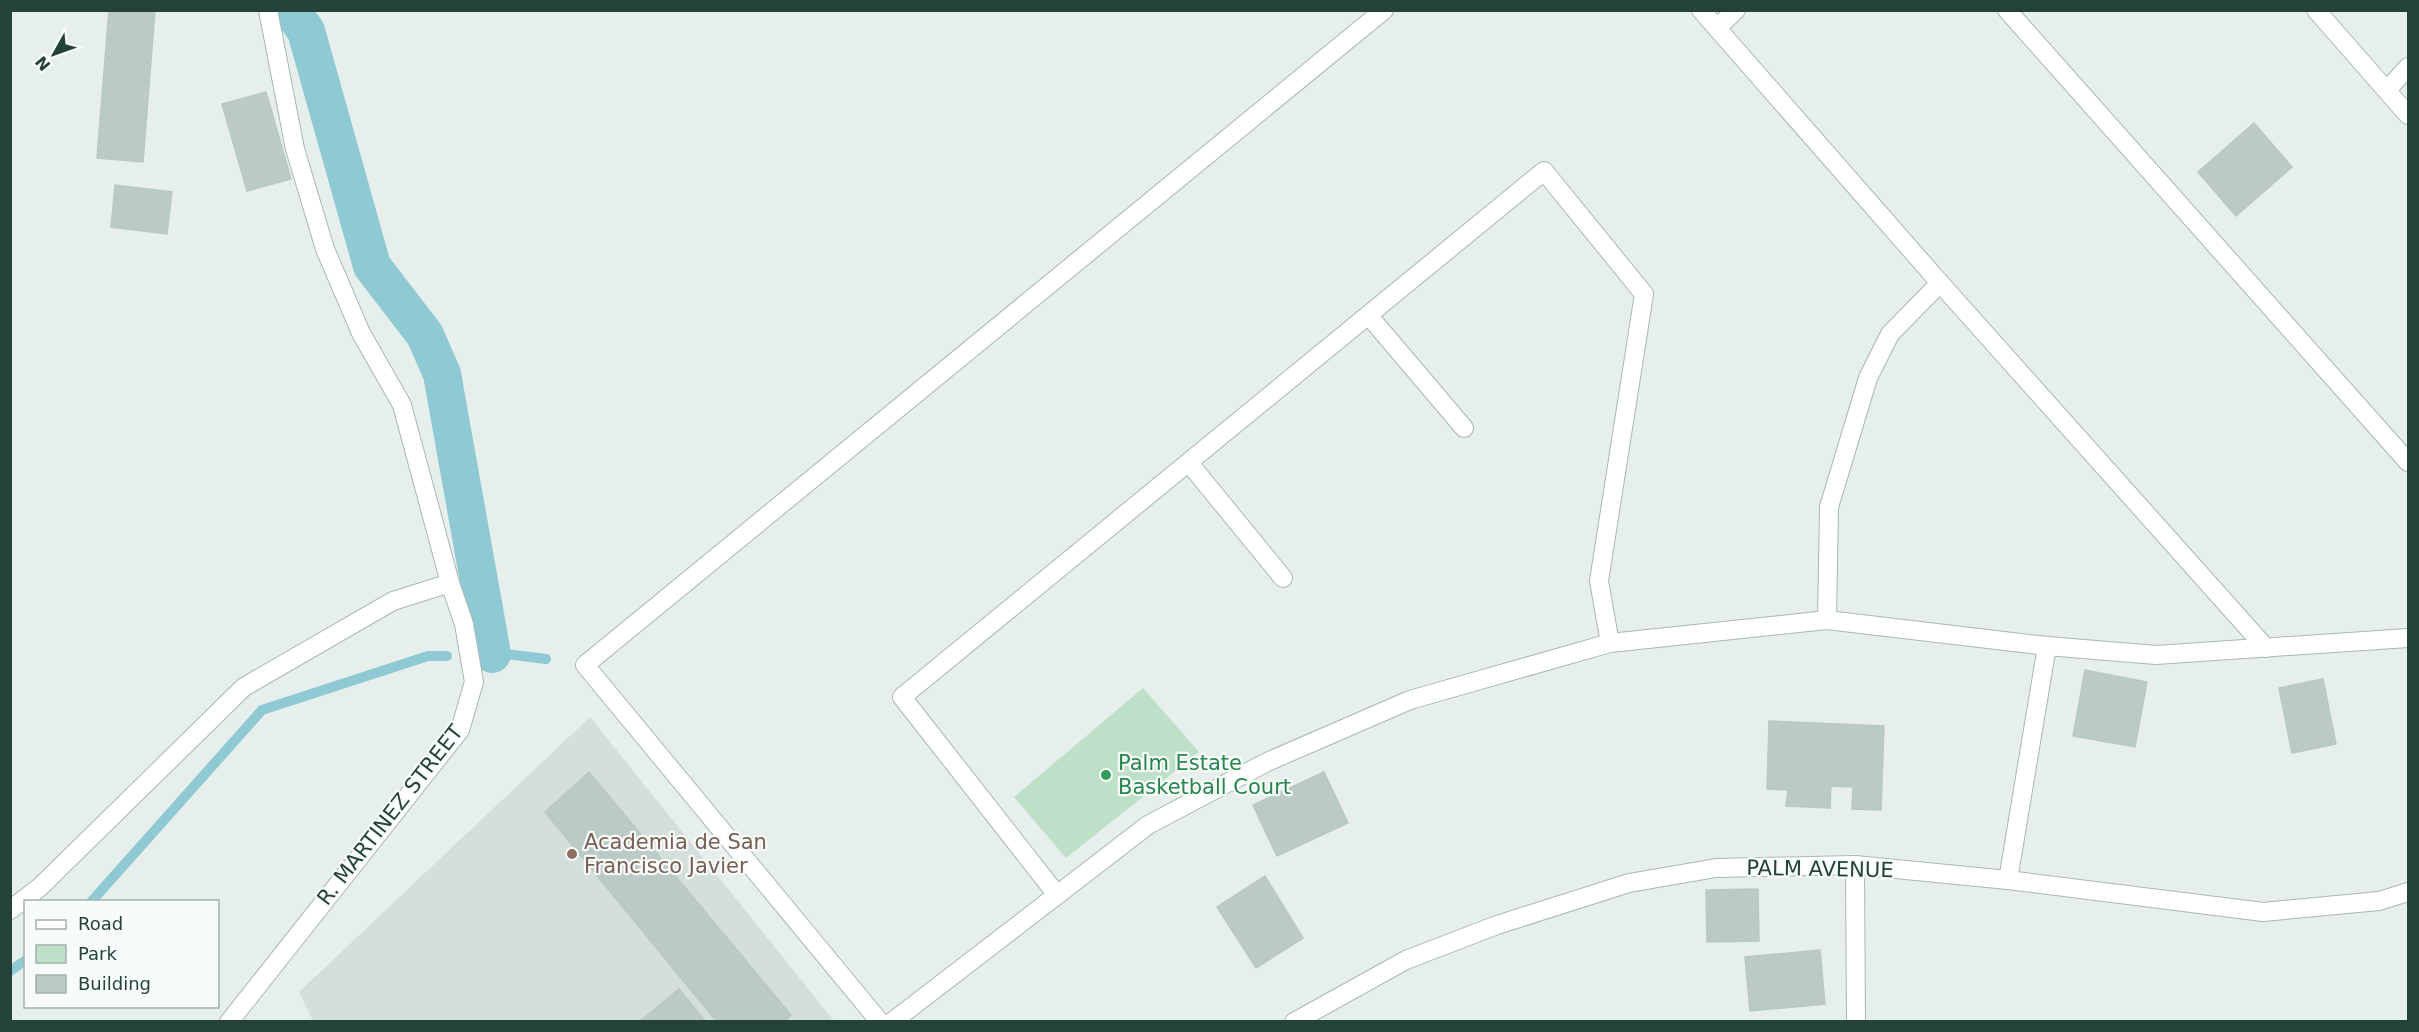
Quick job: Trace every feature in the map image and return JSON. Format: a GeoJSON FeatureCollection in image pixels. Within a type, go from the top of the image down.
{"type":"FeatureCollection","features":[{"type":"Feature","properties":{"kind":"street","name":"R. MARTINEZ STREET"},"geometry":{"type":"LineString","coordinates":[[229,1022],[460,730],[474,682],[464,624],[450,583],[402,405],[361,333],[325,249],[296,149],[268,10]]}},
{"type":"Feature","properties":{"kind":"street"},"geometry":{"type":"LineString","coordinates":[[880,1022],[585,665],[1384,10]]}},
{"type":"Feature","properties":{"kind":"street"},"geometry":{"type":"LineString","coordinates":[[1701,10],[1940,283],[2266,648]]}},
{"type":"Feature","properties":{"kind":"street"},"geometry":{"type":"LineString","coordinates":[[1717,28],[1736,10]]}},
{"type":"Feature","properties":{"kind":"street"},"geometry":{"type":"LineString","coordinates":[[2007,10],[2409,462]]}},
{"type":"Feature","properties":{"kind":"street"},"geometry":{"type":"LineString","coordinates":[[2316,10],[2409,115]]}},
{"type":"Feature","properties":{"kind":"street"},"geometry":{"type":"LineString","coordinates":[[2387,90],[2409,67]]}},
{"type":"Feature","properties":{"kind":"street"},"geometry":{"type":"LineString","coordinates":[[1057,895],[902,697],[1544,171],[1644,294],[1599,581],[1610,643]]}},
{"type":"Feature","properties":{"kind":"street"},"geometry":{"type":"LineString","coordinates":[[1827,620],[1829,507],[1868,378],[1890,334],[1940,283]]}},
{"type":"Feature","properties":{"kind":"street"},"geometry":{"type":"LineString","coordinates":[[1369,316],[1464,428]]}},
{"type":"Feature","properties":{"kind":"street"},"geometry":{"type":"LineString","coordinates":[[1189,463],[1282,578]]}},
{"type":"Feature","properties":{"kind":"street"},"geometry":{"type":"LineString","coordinates":[[10,910],[40,887],[244,687],[393,601],[450,583]]}},
{"type":"Feature","properties":{"kind":"street"},"geometry":{"type":"LineString","coordinates":[[892,1022],[1148,825],[1267,762],[1410,700],[1610,643],[1827,620],[2047,646],[2156,655],[2409,638]]}},
{"type":"Feature","properties":{"kind":"street"},"geometry":{"type":"LineString","coordinates":[[2008,880],[2047,646]]}},
{"type":"Feature","properties":{"kind":"street"},"geometry":{"type":"LineString","coordinates":[[1855,865],[1856,1022]]}},
{"type":"Feature","properties":{"kind":"street","name":"PALM AVENUE"},"geometry":{"type":"LineString","coordinates":[[1294,1022],[1406,960],[1497,924],[1629,883],[1716,868],[1855,865],[2008,880],[2264,912],[2379,901],[2409,892]]}},
{"type":"Feature","properties":{"kind":"shaded area","name":"Academia de San Francisco Javier"},"geometry":{"type":"Polygon","coordinates":[[[590,717],[834,1021],[313,1021],[299,992],[590,717]]]}},
{"type":"Feature","properties":{"kind":"green space","name":"Palm Estate Basketball Court"},"geometry":{"type":"Polygon","coordinates":[[[1143,688],[1199,752],[1066,858],[1014,797],[1143,688]]]}},
{"type":"Feature","properties":{"kind":"building"},"geometry":{"type":"Polygon","coordinates":[[[109,10],[155,10],[143,162],[97,158],[109,10]]]}},
{"type":"Feature","properties":{"kind":"building"},"geometry":{"type":"Polygon","coordinates":[[[266,92],[291,179],[247,191],[222,104],[266,92]]]}},
{"type":"Feature","properties":{"kind":"building"},"geometry":{"type":"Polygon","coordinates":[[[2254,123],[2292,167],[2236,216],[2198,172],[2254,123]]]}},
{"type":"Feature","properties":{"kind":"building"},"geometry":{"type":"Polygon","coordinates":[[[115,185],[172,192],[167,234],[111,227],[115,185]]]}},
{"type":"Feature","properties":{"kind":"building"},"geometry":{"type":"Polygon","coordinates":[[[2085,670],[2147,682],[2135,747],[2073,736],[2085,670]]]}},
{"type":"Feature","properties":{"kind":"building"},"geometry":{"type":"Polygon","coordinates":[[[2323,679],[2336,744],[2292,753],[2279,688],[2323,679]]]}},
{"type":"Feature","properties":{"kind":"building"},"geometry":{"type":"Polygon","coordinates":[[[1769,721],[1884,726],[1881,810],[1852,809],[1853,787],[1831,786],[1830,808],[1786,806],[1788,790],[1767,789],[1769,721]]]}},
{"type":"Feature","properties":{"kind":"building"},"geometry":{"type":"Polygon","coordinates":[[[589,772],[791,1015],[784,1022],[717,1022],[545,812],[589,772]]]}},
{"type":"Feature","properties":{"kind":"building"},"geometry":{"type":"Polygon","coordinates":[[[1324,772],[1348,823],[1277,856],[1253,805],[1324,772]]]}},
{"type":"Feature","properties":{"kind":"building"},"geometry":{"type":"Polygon","coordinates":[[[1265,876],[1303,938],[1256,968],[1217,907],[1265,876]]]}},
{"type":"Feature","properties":{"kind":"building"},"geometry":{"type":"Polygon","coordinates":[[[1758,889],[1759,941],[1707,942],[1706,890],[1758,889]]]}},
{"type":"Feature","properties":{"kind":"building"},"geometry":{"type":"Polygon","coordinates":[[[1820,950],[1825,1004],[1750,1011],[1745,957],[1820,950]]]}},
{"type":"Feature","properties":{"kind":"building"},"geometry":{"type":"Polygon","coordinates":[[[679,989],[706,1022],[639,1022],[679,989]]]}},
{"type":"Feature","properties":{"kind":"waterway"},"geometry":{"type":"LineString","coordinates":[[291,10],[306,31],[372,266],[425,335],[442,374],[492,654]]}},
{"type":"Feature","properties":{"kind":"waterway"},"geometry":{"type":"LineString","coordinates":[[478,654],[506,654],[546,659]]}},
{"type":"Feature","properties":{"kind":"waterway"},"geometry":{"type":"LineString","coordinates":[[93,900],[262,710],[428,656],[447,656]]}},
{"type":"Feature","properties":{"kind":"waterway"},"geometry":{"type":"LineString","coordinates":[[10,971],[24,961]]}},
{"type":"Feature","properties":{"kind":"place","name":"Palm Estate Basketball Court"},"geometry":{"type":"Point","coordinates":[1106,775]}},
{"type":"Feature","properties":{"kind":"place","name":"Academia de San Francisco Javier"},"geometry":{"type":"Point","coordinates":[572,854]}}]}
